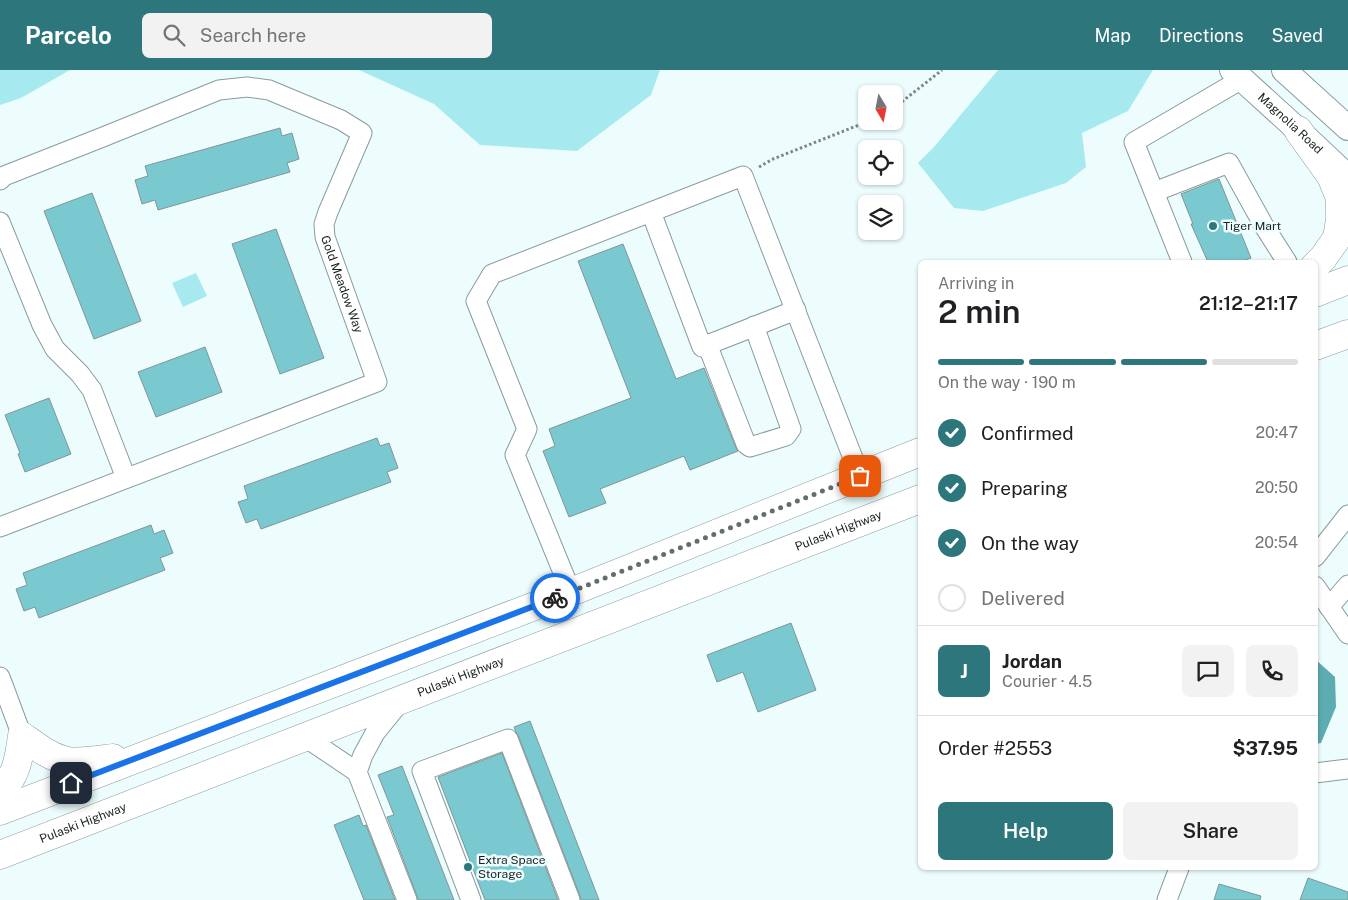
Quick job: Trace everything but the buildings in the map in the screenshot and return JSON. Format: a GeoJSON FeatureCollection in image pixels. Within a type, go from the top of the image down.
{"type":"FeatureCollection","features":[{"type":"Feature","properties":{"kind":"highway"},"geometry":{"type":"LineString","coordinates":[[1298,130],[1331,176],[1340,198],[1340,220],[1336,238],[1318,263]]}},
{"type":"Feature","properties":{"kind":"highway"},"geometry":{"type":"LineString","coordinates":[[1318,292],[1348,280]]}},
{"type":"Feature","properties":{"kind":"highway"},"geometry":{"type":"LineString","coordinates":[[1318,345],[1348,334]]}},
{"type":"Feature","properties":{"kind":"highway"},"geometry":{"type":"LineString","coordinates":[[0,810],[571,592],[918,453]]}},
{"type":"Feature","properties":{"kind":"highway","name":"Pulaski Highway"},"geometry":{"type":"LineString","coordinates":[[0,855],[918,500]]}},
{"type":"Feature","properties":{"kind":"highway"},"geometry":{"type":"LineString","coordinates":[[0,792],[13,776],[19,758],[22,736],[52,756],[68,761],[142,756]]}},
{"type":"Feature","properties":{"kind":"highway"},"geometry":{"type":"LineString","coordinates":[[0,876],[52,835]]}},
{"type":"Feature","properties":{"kind":"main road"},"geometry":{"type":"LineString","coordinates":[[1284,70],[1348,128]]}},
{"type":"Feature","properties":{"kind":"main road","name":"Magnolia Road"},"geometry":{"type":"LineString","coordinates":[[1237,75],[1348,177]]}},
{"type":"Feature","properties":{"kind":"street"},"geometry":{"type":"LineString","coordinates":[[1181,260],[1134,142],[1237,75]]}},
{"type":"Feature","properties":{"kind":"street","name":"Gold Meadow Way"},"geometry":{"type":"LineString","coordinates":[[0,180],[4,176],[219,90],[247,86],[269,90],[341,120],[362,133],[326,218],[324,224],[325,237],[377,382],[0,527]]}},
{"type":"Feature","properties":{"kind":"street"},"geometry":{"type":"LineString","coordinates":[[1154,192],[1229,163],[1285,260]]}},
{"type":"Feature","properties":{"kind":"street"},"geometry":{"type":"LineString","coordinates":[[571,592],[515,455],[527,429],[476,301],[492,274],[743,176],[860,476]]}},
{"type":"Feature","properties":{"kind":"street"},"geometry":{"type":"LineString","coordinates":[[651,212],[702,347],[796,310]]}},
{"type":"Feature","properties":{"kind":"street"},"geometry":{"type":"LineString","coordinates":[[0,222],[42,325],[55,349],[80,374],[92,390],[126,478]]}},
{"type":"Feature","properties":{"kind":"street"},"geometry":{"type":"LineString","coordinates":[[707,344],[746,444],[750,447],[786,436],[791,429],[754,326]]}},
{"type":"Feature","properties":{"kind":"street"},"geometry":{"type":"LineString","coordinates":[[1318,552],[1348,514]]}},
{"type":"Feature","properties":{"kind":"street"},"geometry":{"type":"LineString","coordinates":[[1329,607],[1348,585]]}},
{"type":"Feature","properties":{"kind":"street"},"geometry":{"type":"LineString","coordinates":[[1318,590],[1348,634]]}},
{"type":"Feature","properties":{"kind":"street"},"geometry":{"type":"LineString","coordinates":[[0,677],[22,736]]}},
{"type":"Feature","properties":{"kind":"street"},"geometry":{"type":"LineString","coordinates":[[357,772],[363,755],[375,733],[402,699]]}},
{"type":"Feature","properties":{"kind":"street"},"geometry":{"type":"LineString","coordinates":[[305,737],[357,772],[407,900]]}},
{"type":"Feature","properties":{"kind":"street"},"geometry":{"type":"LineString","coordinates":[[471,900],[422,771],[508,739],[570,900]]}},
{"type":"Feature","properties":{"kind":"street"},"geometry":{"type":"LineString","coordinates":[[1318,773],[1348,770]]}},
{"type":"Feature","properties":{"kind":"street"},"geometry":{"type":"LineString","coordinates":[[1166,900],[1178,870]]}},
{"type":"Feature","properties":{"kind":"path"},"geometry":{"type":"LineString","coordinates":[[903,101],[942,70]]}},
{"type":"Feature","properties":{"kind":"path"},"geometry":{"type":"LineString","coordinates":[[743,176],[773,159],[858,125]]}},
{"type":"Feature","properties":{"kind":"shaded area"},"geometry":{"type":"Polygon","coordinates":[[[0,70],[70,70],[21,98],[0,105],[0,70]]]}},
{"type":"Feature","properties":{"kind":"shaded area"},"geometry":{"type":"Polygon","coordinates":[[[359,70],[660,70],[651,95],[577,151],[480,145],[434,104],[359,70]]]}},
{"type":"Feature","properties":{"kind":"shaded area"},"geometry":{"type":"Polygon","coordinates":[[[998,70],[1153,70],[1128,111],[1082,133],[1086,167],[1066,183],[983,211],[954,208],[918,163],[934,147],[998,70]]]}},
{"type":"Feature","properties":{"kind":"shaded area"},"geometry":{"type":"Polygon","coordinates":[[[196,273],[207,296],[183,307],[172,283],[196,273]]]}},
{"type":"Feature","properties":{"kind":"shaded area"},"geometry":{"type":"Polygon","coordinates":[[[1318,662],[1335,677],[1336,707],[1321,743],[1318,744],[1318,662]]]}},
{"type":"Feature","properties":{"kind":"way so far"},"geometry":{"type":"LineString","coordinates":[[555,598],[860,476]]}},
{"type":"Feature","properties":{"kind":"place","name":"Tiger Mart"},"geometry":{"type":"Point","coordinates":[1213,226]}},
{"type":"Feature","properties":{"kind":"place","name":"Extra Space Storage"},"geometry":{"type":"Point","coordinates":[468,867]}},
{"type":"Feature","properties":{"kind":"route"},"geometry":{"type":"LineString","coordinates":[[71,783],[555,598]]}}]}
